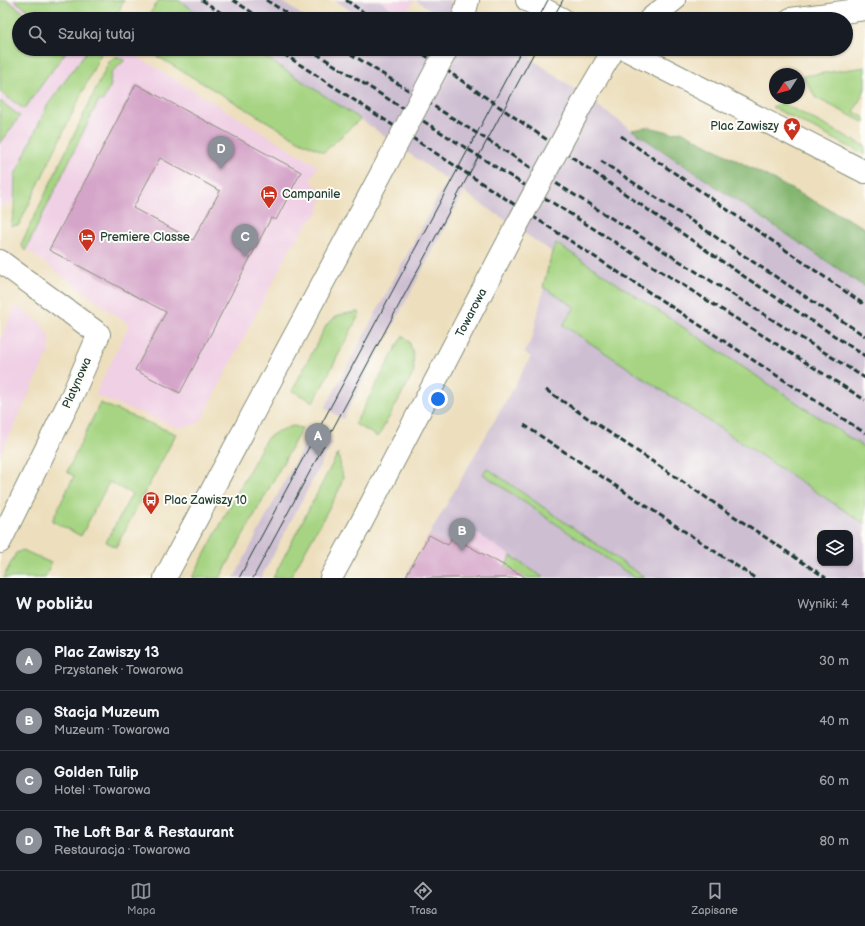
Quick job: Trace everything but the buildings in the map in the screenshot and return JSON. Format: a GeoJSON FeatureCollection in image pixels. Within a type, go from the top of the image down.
{"type":"FeatureCollection","features":[{"type":"Feature","properties":{"kind":"main road"},"geometry":{"type":"LineString","coordinates":[[527,0],[549,12]]}},
{"type":"Feature","properties":{"kind":"main road"},"geometry":{"type":"LineString","coordinates":[[659,12],[674,0]]}},
{"type":"Feature","properties":{"kind":"main road"},"geometry":{"type":"LineString","coordinates":[[842,12],[865,9]]}},
{"type":"Feature","properties":{"kind":"main road"},"geometry":{"type":"LineString","coordinates":[[165,578],[443,56]]}},
{"type":"Feature","properties":{"kind":"main road","name":"Towarowa"},"geometry":{"type":"LineString","coordinates":[[331,578],[509,240],[588,93],[610,56]]}},
{"type":"Feature","properties":{"kind":"main road"},"geometry":{"type":"LineString","coordinates":[[639,56],[865,172]]}},
{"type":"Feature","properties":{"kind":"main road","name":"Platynowa"},"geometry":{"type":"LineString","coordinates":[[0,261],[99,334],[72,396],[0,542]]}},
{"type":"Feature","properties":{"kind":"shaded area"},"geometry":{"type":"Polygon","coordinates":[[[0,0],[45,0],[62,12],[12,12],[12,56],[87,56],[21,196],[0,209],[0,0]]]}},
{"type":"Feature","properties":{"kind":"shaded area"},"geometry":{"type":"Polygon","coordinates":[[[178,0],[279,0],[297,12],[196,12],[178,0]]]}},
{"type":"Feature","properties":{"kind":"shaded area"},"geometry":{"type":"Polygon","coordinates":[[[335,0],[379,0],[396,12],[352,12],[335,0]]]}},
{"type":"Feature","properties":{"kind":"shaded area"},"geometry":{"type":"Polygon","coordinates":[[[369,0],[415,0],[406,12],[389,12],[369,0]]]}},
{"type":"Feature","properties":{"kind":"shaded area"},"geometry":{"type":"Polygon","coordinates":[[[416,0],[448,0],[465,12],[434,12],[416,0]]]}},
{"type":"Feature","properties":{"kind":"shaded area"},"geometry":{"type":"Polygon","coordinates":[[[137,56],[318,166],[310,180],[324,192],[318,213],[309,222],[292,245],[202,419],[198,424],[179,428],[95,395],[129,325],[26,249],[99,100],[102,102],[111,85],[110,80],[112,72],[124,60],[118,57],[137,56]]]}},
{"type":"Feature","properties":{"kind":"shaded area"},"geometry":{"type":"Polygon","coordinates":[[[264,56],[528,56],[632,130],[649,127],[673,133],[681,131],[865,228],[865,578],[544,578],[461,523],[448,545],[429,535],[531,357],[524,352],[532,339],[552,252],[464,192],[343,419],[325,408],[447,180],[360,119],[264,56]]]}},
{"type":"Feature","properties":{"kind":"shaded area"},"geometry":{"type":"Polygon","coordinates":[[[16,305],[42,324],[50,338],[49,352],[0,455],[0,340],[16,305]]]}},
{"type":"Feature","properties":{"kind":"shaded area"},"geometry":{"type":"Polygon","coordinates":[[[311,431],[332,443],[261,578],[234,578],[311,431]]]}},
{"type":"Feature","properties":{"kind":"shaded area"},"geometry":{"type":"Polygon","coordinates":[[[461,523],[544,578],[405,578],[429,535],[448,545],[461,523]]]}},
{"type":"Feature","properties":{"kind":"green space"},"geometry":{"type":"Polygon","coordinates":[[[0,0],[7,0],[23,12],[12,12],[12,56],[63,56],[24,109],[0,92],[0,0]]]}},
{"type":"Feature","properties":{"kind":"green space"},"geometry":{"type":"Polygon","coordinates":[[[14,0],[124,0],[118,12],[30,12],[14,0]]]}},
{"type":"Feature","properties":{"kind":"green space"},"geometry":{"type":"Polygon","coordinates":[[[159,0],[178,0],[196,12],[151,12],[159,0]]]}},
{"type":"Feature","properties":{"kind":"green space"},"geometry":{"type":"Polygon","coordinates":[[[83,56],[100,56],[19,225],[11,226],[14,211],[15,175],[47,106],[83,56]]]}},
{"type":"Feature","properties":{"kind":"green space"},"geometry":{"type":"Polygon","coordinates":[[[157,56],[264,56],[360,119],[324,152],[298,140],[157,56]]]}},
{"type":"Feature","properties":{"kind":"green space"},"geometry":{"type":"Polygon","coordinates":[[[114,57],[125,60],[112,72],[110,80],[111,85],[102,102],[99,100],[25,251],[21,245],[22,242],[109,62],[114,57]]]}},
{"type":"Feature","properties":{"kind":"green space"},"geometry":{"type":"Polygon","coordinates":[[[865,67],[865,89],[854,112],[865,118],[865,123],[816,98],[805,79],[805,76],[865,67]]]}},
{"type":"Feature","properties":{"kind":"green space"},"geometry":{"type":"Polygon","coordinates":[[[0,101],[20,116],[0,144],[0,101]]]}},
{"type":"Feature","properties":{"kind":"green space"},"geometry":{"type":"Polygon","coordinates":[[[784,104],[865,146],[865,155],[772,107],[784,104]]]}},
{"type":"Feature","properties":{"kind":"green space"},"geometry":{"type":"Polygon","coordinates":[[[649,127],[673,133],[681,131],[865,228],[865,287],[632,130],[649,127]]]}},
{"type":"Feature","properties":{"kind":"green space"},"geometry":{"type":"Polygon","coordinates":[[[556,243],[865,448],[865,524],[563,325],[575,307],[543,287],[552,252],[556,243]]]}},
{"type":"Feature","properties":{"kind":"green space"},"geometry":{"type":"Polygon","coordinates":[[[357,312],[360,313],[314,402],[292,391],[327,324],[339,315],[357,312]]]}},
{"type":"Feature","properties":{"kind":"green space"},"geometry":{"type":"Polygon","coordinates":[[[403,335],[409,342],[413,351],[414,372],[378,437],[355,424],[403,335]]]}},
{"type":"Feature","properties":{"kind":"green space"},"geometry":{"type":"Polygon","coordinates":[[[100,403],[176,434],[116,547],[106,542],[132,494],[109,482],[81,536],[52,521],[74,476],[67,472],[100,403]]]}},
{"type":"Feature","properties":{"kind":"green space"},"geometry":{"type":"Polygon","coordinates":[[[293,426],[302,428],[220,578],[192,578],[266,439],[278,431],[293,426]]]}},
{"type":"Feature","properties":{"kind":"green space"},"geometry":{"type":"Polygon","coordinates":[[[338,453],[343,478],[339,490],[290,578],[273,578],[338,453]]]}},
{"type":"Feature","properties":{"kind":"green space"},"geometry":{"type":"Polygon","coordinates":[[[487,468],[645,578],[635,578],[483,474],[487,468]]]}},
{"type":"Feature","properties":{"kind":"green space"},"geometry":{"type":"Polygon","coordinates":[[[23,550],[51,563],[45,578],[3,578],[16,553],[23,550]]]}},
{"type":"Feature","properties":{"kind":"green space"},"geometry":{"type":"Polygon","coordinates":[[[511,556],[544,578],[522,578],[505,567],[511,556]]]}},
{"type":"Feature","properties":{"kind":"tram line"},"geometry":{"type":"LineString","coordinates":[[542,12],[548,0]]}},
{"type":"Feature","properties":{"kind":"tram line"},"geometry":{"type":"LineString","coordinates":[[556,12],[563,0]]}},
{"type":"Feature","properties":{"kind":"tram line"},"geometry":{"type":"LineString","coordinates":[[239,578],[518,56]]}},
{"type":"Feature","properties":{"kind":"tram line"},"geometry":{"type":"LineString","coordinates":[[253,578],[532,56]]}},
{"type":"Feature","properties":{"kind":"railway"},"geometry":{"type":"LineString","coordinates":[[202,0],[220,12]]}},
{"type":"Feature","properties":{"kind":"railway"},"geometry":{"type":"LineString","coordinates":[[233,0],[251,12]]}},
{"type":"Feature","properties":{"kind":"railway"},"geometry":{"type":"LineString","coordinates":[[266,0],[285,12]]}},
{"type":"Feature","properties":{"kind":"railway"},"geometry":{"type":"LineString","coordinates":[[346,0],[363,12]]}},
{"type":"Feature","properties":{"kind":"railway"},"geometry":{"type":"LineString","coordinates":[[287,56],[865,433]]}},
{"type":"Feature","properties":{"kind":"railway"},"geometry":{"type":"LineString","coordinates":[[320,56],[865,400]]}},
{"type":"Feature","properties":{"kind":"railway"},"geometry":{"type":"LineString","coordinates":[[354,56],[865,378]]}},
{"type":"Feature","properties":{"kind":"railway"},"geometry":{"type":"LineString","coordinates":[[426,56],[742,275],[865,356]]}},
{"type":"Feature","properties":{"kind":"railway"},"geometry":{"type":"LineString","coordinates":[[621,136],[865,305]]}},
{"type":"Feature","properties":{"kind":"railway"},"geometry":{"type":"LineString","coordinates":[[601,161],[865,336]]}},
{"type":"Feature","properties":{"kind":"railway"},"geometry":{"type":"LineString","coordinates":[[546,390],[826,578]]}},
{"type":"Feature","properties":{"kind":"railway"},"geometry":{"type":"LineString","coordinates":[[524,425],[755,578]]}},
{"type":"Feature","properties":{"kind":"place","name":"Plac Zawiszy"},"geometry":{"type":"Point","coordinates":[792,141]}},
{"type":"Feature","properties":{"kind":"place","name":"The Loft Bar & Restaurant"},"geometry":{"type":"Point","coordinates":[221,169]}},
{"type":"Feature","properties":{"kind":"place","name":"Campanile"},"geometry":{"type":"Point","coordinates":[269,209]}},
{"type":"Feature","properties":{"kind":"place","name":"Premiere Classe"},"geometry":{"type":"Point","coordinates":[87,252]}},
{"type":"Feature","properties":{"kind":"place","name":"Golden Tulip"},"geometry":{"type":"Point","coordinates":[245,257]}},
{"type":"Feature","properties":{"kind":"place","name":"Plac Zawiszy 13"},"geometry":{"type":"Point","coordinates":[318,456]}},
{"type":"Feature","properties":{"kind":"place","name":"Plac Zawiszy 10"},"geometry":{"type":"Point","coordinates":[151,515]}},
{"type":"Feature","properties":{"kind":"place","name":"Stacja Muzeum"},"geometry":{"type":"Point","coordinates":[462,551]}}]}
